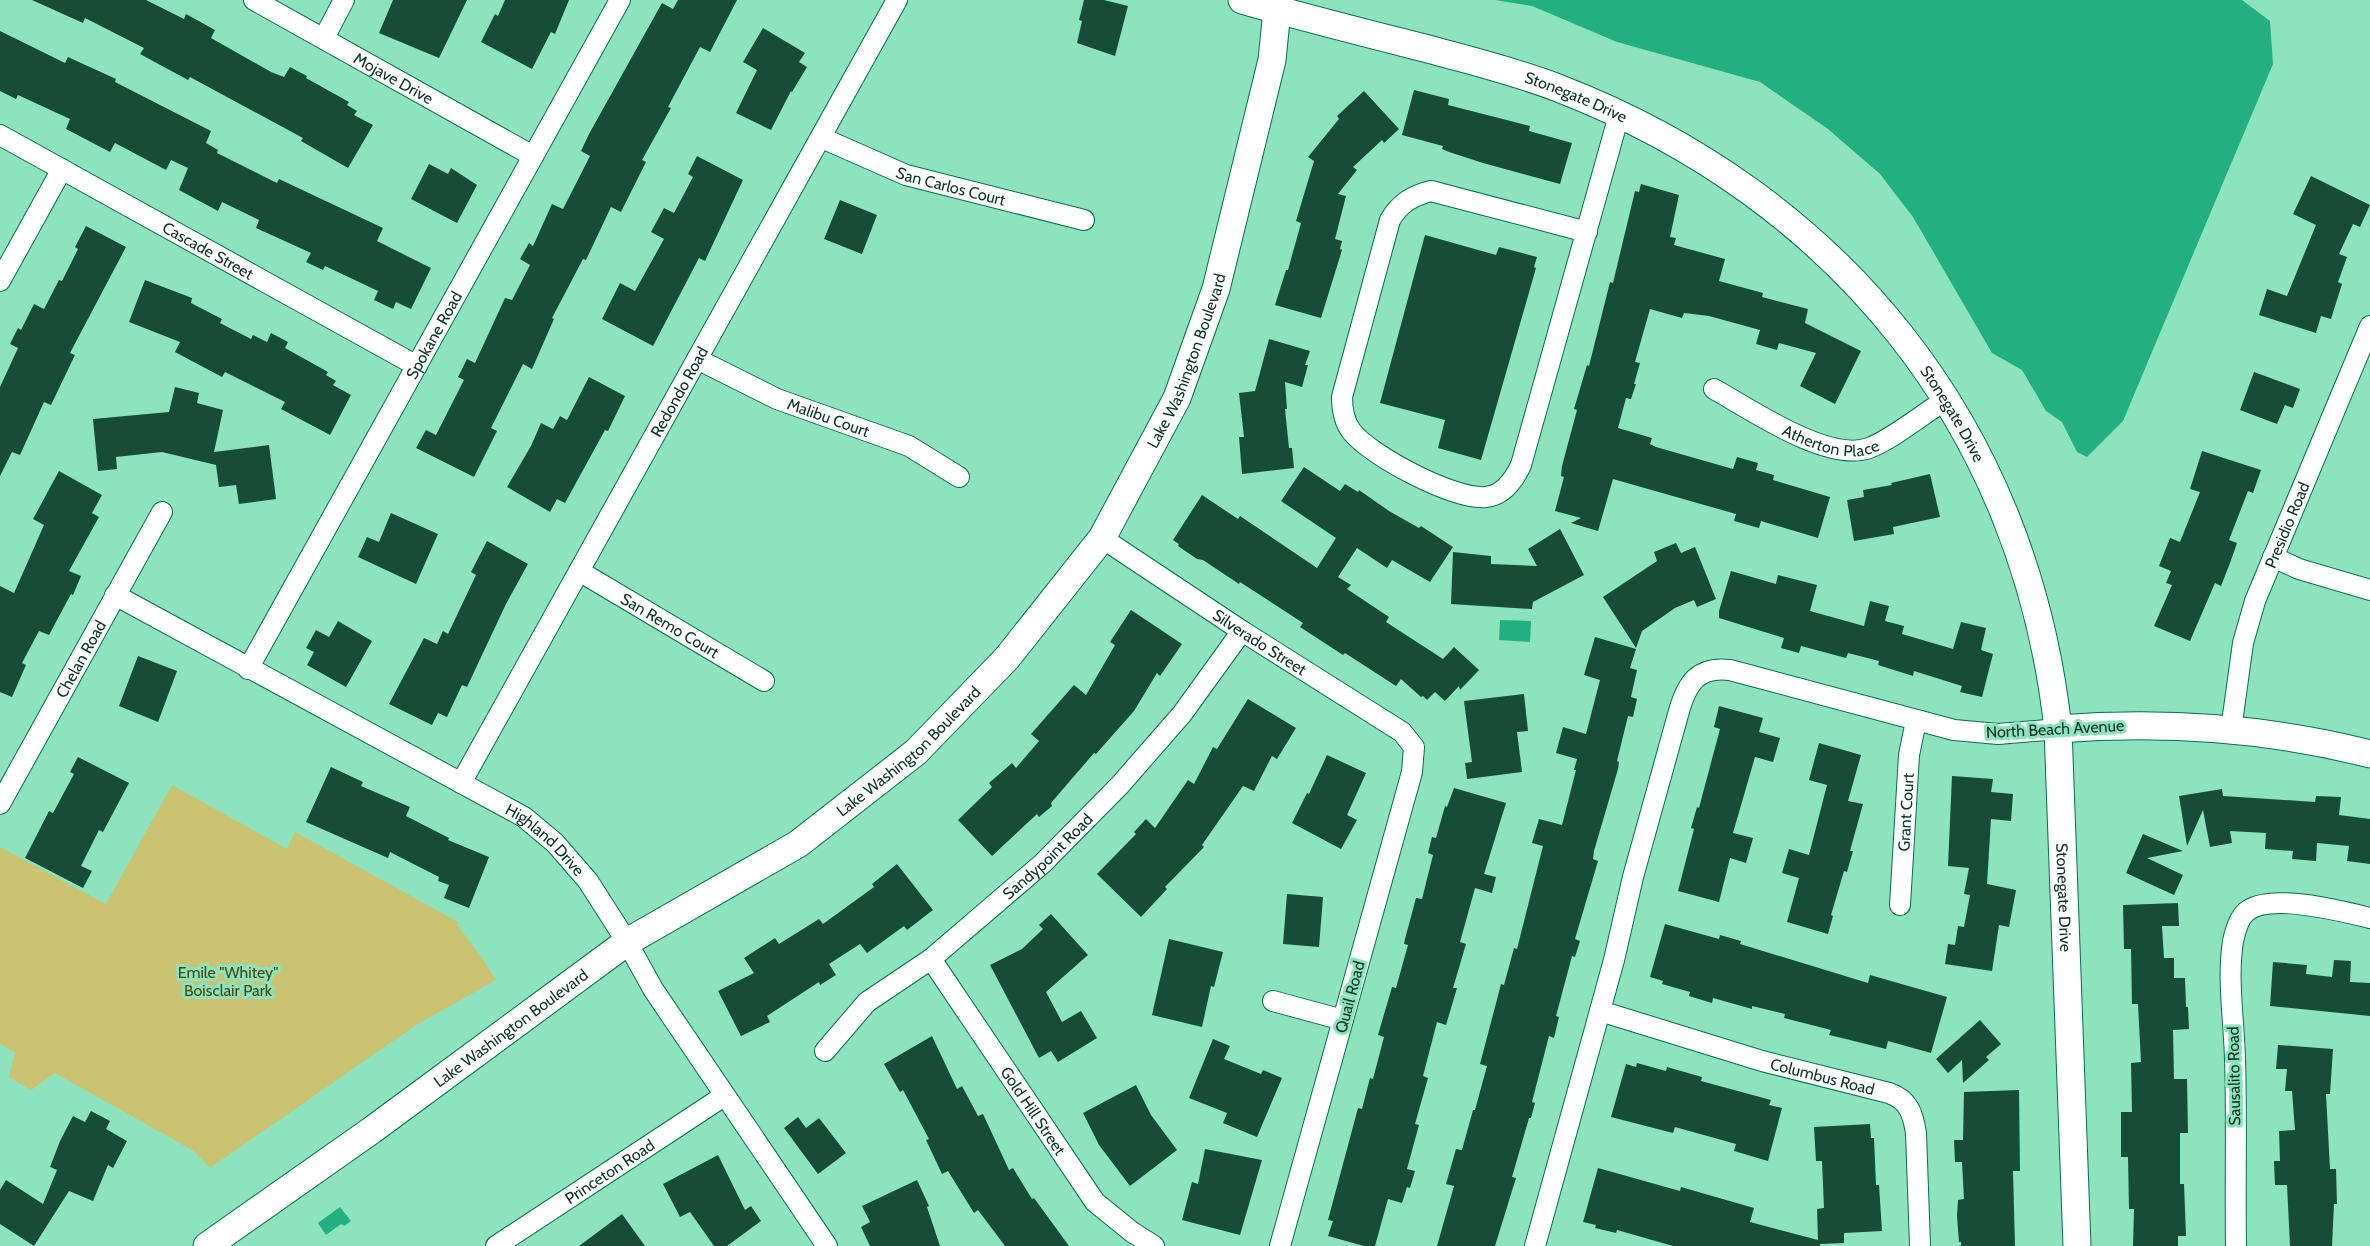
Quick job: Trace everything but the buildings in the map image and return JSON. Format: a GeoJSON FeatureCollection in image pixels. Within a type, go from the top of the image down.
{"type":"FeatureCollection","features":[{"type":"Feature","properties":{"kind":"street","name":"Mojave Drive"},"geometry":{"type":"LineString","coordinates":[[254,0],[533,156]]}},
{"type":"Feature","properties":{"kind":"street"},"geometry":{"type":"LineString","coordinates":[[324,38],[344,0]]}},
{"type":"Feature","properties":{"kind":"street","name":"Spokane Road"},"geometry":{"type":"LineString","coordinates":[[248,669],[620,0]]}},
{"type":"Feature","properties":{"kind":"street","name":"Redondo Road"},"geometry":{"type":"LineString","coordinates":[[460,783],[897,0]]}},
{"type":"Feature","properties":{"kind":"street","name":"Stonegate Drive"},"geometry":{"type":"LineString","coordinates":[[1242,0],[1278,5],[1520,74],[1588,100],[1707,161],[1801,231],[1868,297],[1903,338],[1947,399],[1992,484],[2024,565],[2050,668],[2058,729],[2077,1246]]}},
{"type":"Feature","properties":{"kind":"street","name":"Lake Washington Boulevard"},"geometry":{"type":"LineString","coordinates":[[207,1246],[372,1130],[627,942],[798,844],[916,752],[1007,658],[1102,538],[1177,398],[1216,289],[1272,60],[1278,5]]}},
{"type":"Feature","properties":{"kind":"street"},"geometry":{"type":"LineString","coordinates":[[1587,232],[1442,192],[1431,191],[1419,194],[1398,207],[1390,220],[1342,397],[1342,412],[1351,431],[1359,440],[1397,465],[1441,488],[1461,494],[1487,497],[1498,494],[1515,478],[1521,465],[1587,232],[1619,115]]}},
{"type":"Feature","properties":{"kind":"street","name":"Cascade Street"},"geometry":{"type":"LineString","coordinates":[[0,135],[417,366]]}},
{"type":"Feature","properties":{"kind":"street","name":"San Carlos Court"},"geometry":{"type":"LineString","coordinates":[[822,138],[906,175],[1084,220]]}},
{"type":"Feature","properties":{"kind":"street"},"geometry":{"type":"LineString","coordinates":[[0,281],[63,169]]}},
{"type":"Feature","properties":{"kind":"street","name":"Presidio Road"},"geometry":{"type":"LineString","coordinates":[[2231,730],[2243,643],[2255,601],[2370,326]]}},
{"type":"Feature","properties":{"kind":"street","name":"Malibu Court"},"geometry":{"type":"LineString","coordinates":[[696,359],[777,399],[909,446],[959,477]]}},
{"type":"Feature","properties":{"kind":"street","name":"Atherton Place"},"geometry":{"type":"LineString","coordinates":[[1714,389],[1812,442],[1838,450],[1852,451],[1868,448],[1883,440],[1947,399]]}},
{"type":"Feature","properties":{"kind":"street","name":"Chelan Road"},"geometry":{"type":"LineString","coordinates":[[0,804],[162,512]]}},
{"type":"Feature","properties":{"kind":"street","name":"Silverado Street"},"geometry":{"type":"LineString","coordinates":[[1102,538],[1242,631],[1402,732],[1414,747]]}},
{"type":"Feature","properties":{"kind":"street"},"geometry":{"type":"LineString","coordinates":[[2273,557],[2299,569],[2370,590]]}},
{"type":"Feature","properties":{"kind":"street","name":"San Remo Court"},"geometry":{"type":"LineString","coordinates":[[579,571],[764,681]]}},
{"type":"Feature","properties":{"kind":"street","name":"Highland Drive"},"geometry":{"type":"LineString","coordinates":[[115,595],[524,817],[555,843],[588,881],[627,942],[653,989],[827,1246]]}},
{"type":"Feature","properties":{"kind":"street","name":"Sandypoint Road"},"geometry":{"type":"LineString","coordinates":[[825,1051],[867,1002],[931,958],[1043,863],[1120,785],[1182,714],[1242,631]]}},
{"type":"Feature","properties":{"kind":"street","name":"North Beach Avenue"},"geometry":{"type":"LineString","coordinates":[[1600,1011],[1631,886],[1684,694],[1694,680],[1709,670],[1736,671],[1916,721],[1976,733],[1998,734],[2129,726],[2231,730],[2306,741],[2370,754]]}},
{"type":"Feature","properties":{"kind":"street","name":"Grant Court"},"geometry":{"type":"LineString","coordinates":[[1900,905],[1909,755],[1916,721]]}},
{"type":"Feature","properties":{"kind":"street","name":"Quail Road"},"geometry":{"type":"LineString","coordinates":[[1280,1246],[1412,772],[1414,747]]}},
{"type":"Feature","properties":{"kind":"street","name":"Sausalito Road"},"geometry":{"type":"LineString","coordinates":[[2236,1246],[2235,1061],[2231,966],[2233,939],[2242,917],[2260,904],[2292,903],[2370,918]]}},
{"type":"Feature","properties":{"kind":"street","name":"Gold Hill Street"},"geometry":{"type":"LineString","coordinates":[[931,958],[1095,1202],[1132,1232],[1154,1246]]}},
{"type":"Feature","properties":{"kind":"street"},"geometry":{"type":"LineString","coordinates":[[1273,1001],[1343,1020]]}},
{"type":"Feature","properties":{"kind":"street"},"geometry":{"type":"LineString","coordinates":[[1535,1246],[1600,1011]]}},
{"type":"Feature","properties":{"kind":"street","name":"Columbus Road"},"geometry":{"type":"LineString","coordinates":[[1600,1011],[1762,1061],[1889,1093],[1902,1099],[1913,1116],[1916,1133],[1920,1246]]}},
{"type":"Feature","properties":{"kind":"street","name":"Princeton Road"},"geometry":{"type":"LineString","coordinates":[[496,1246],[724,1096]]}},
{"type":"Feature","properties":{"kind":"green space","name":"Emile \"Whitey\" Boisclair Park"},"geometry":{"type":"Polygon","coordinates":[[[172,785],[287,849],[295,832],[458,922],[457,925],[496,980],[416,1025],[210,1168],[194,1151],[55,1073],[31,1090],[9,1077],[15,1052],[0,1044],[0,847],[106,904],[172,785]]]}},
{"type":"Feature","properties":{"kind":"shaded area"},"geometry":{"type":"Polygon","coordinates":[[[1495,0],[2242,0],[2270,21],[2273,64],[2123,421],[2087,457],[2077,452],[2062,422],[2046,411],[2022,370],[1992,353],[1913,217],[1880,174],[1828,129],[1760,82],[1617,42],[1532,6],[1495,0]]]}},
{"type":"Feature","properties":{"kind":"shaded area"},"geometry":{"type":"Polygon","coordinates":[[[1500,620],[1531,621],[1530,642],[1499,640],[1500,620]]]}},
{"type":"Feature","properties":{"kind":"shaded area"},"geometry":{"type":"Polygon","coordinates":[[[340,1207],[351,1221],[344,1226],[341,1224],[326,1235],[318,1223],[340,1207]]]}}]}
